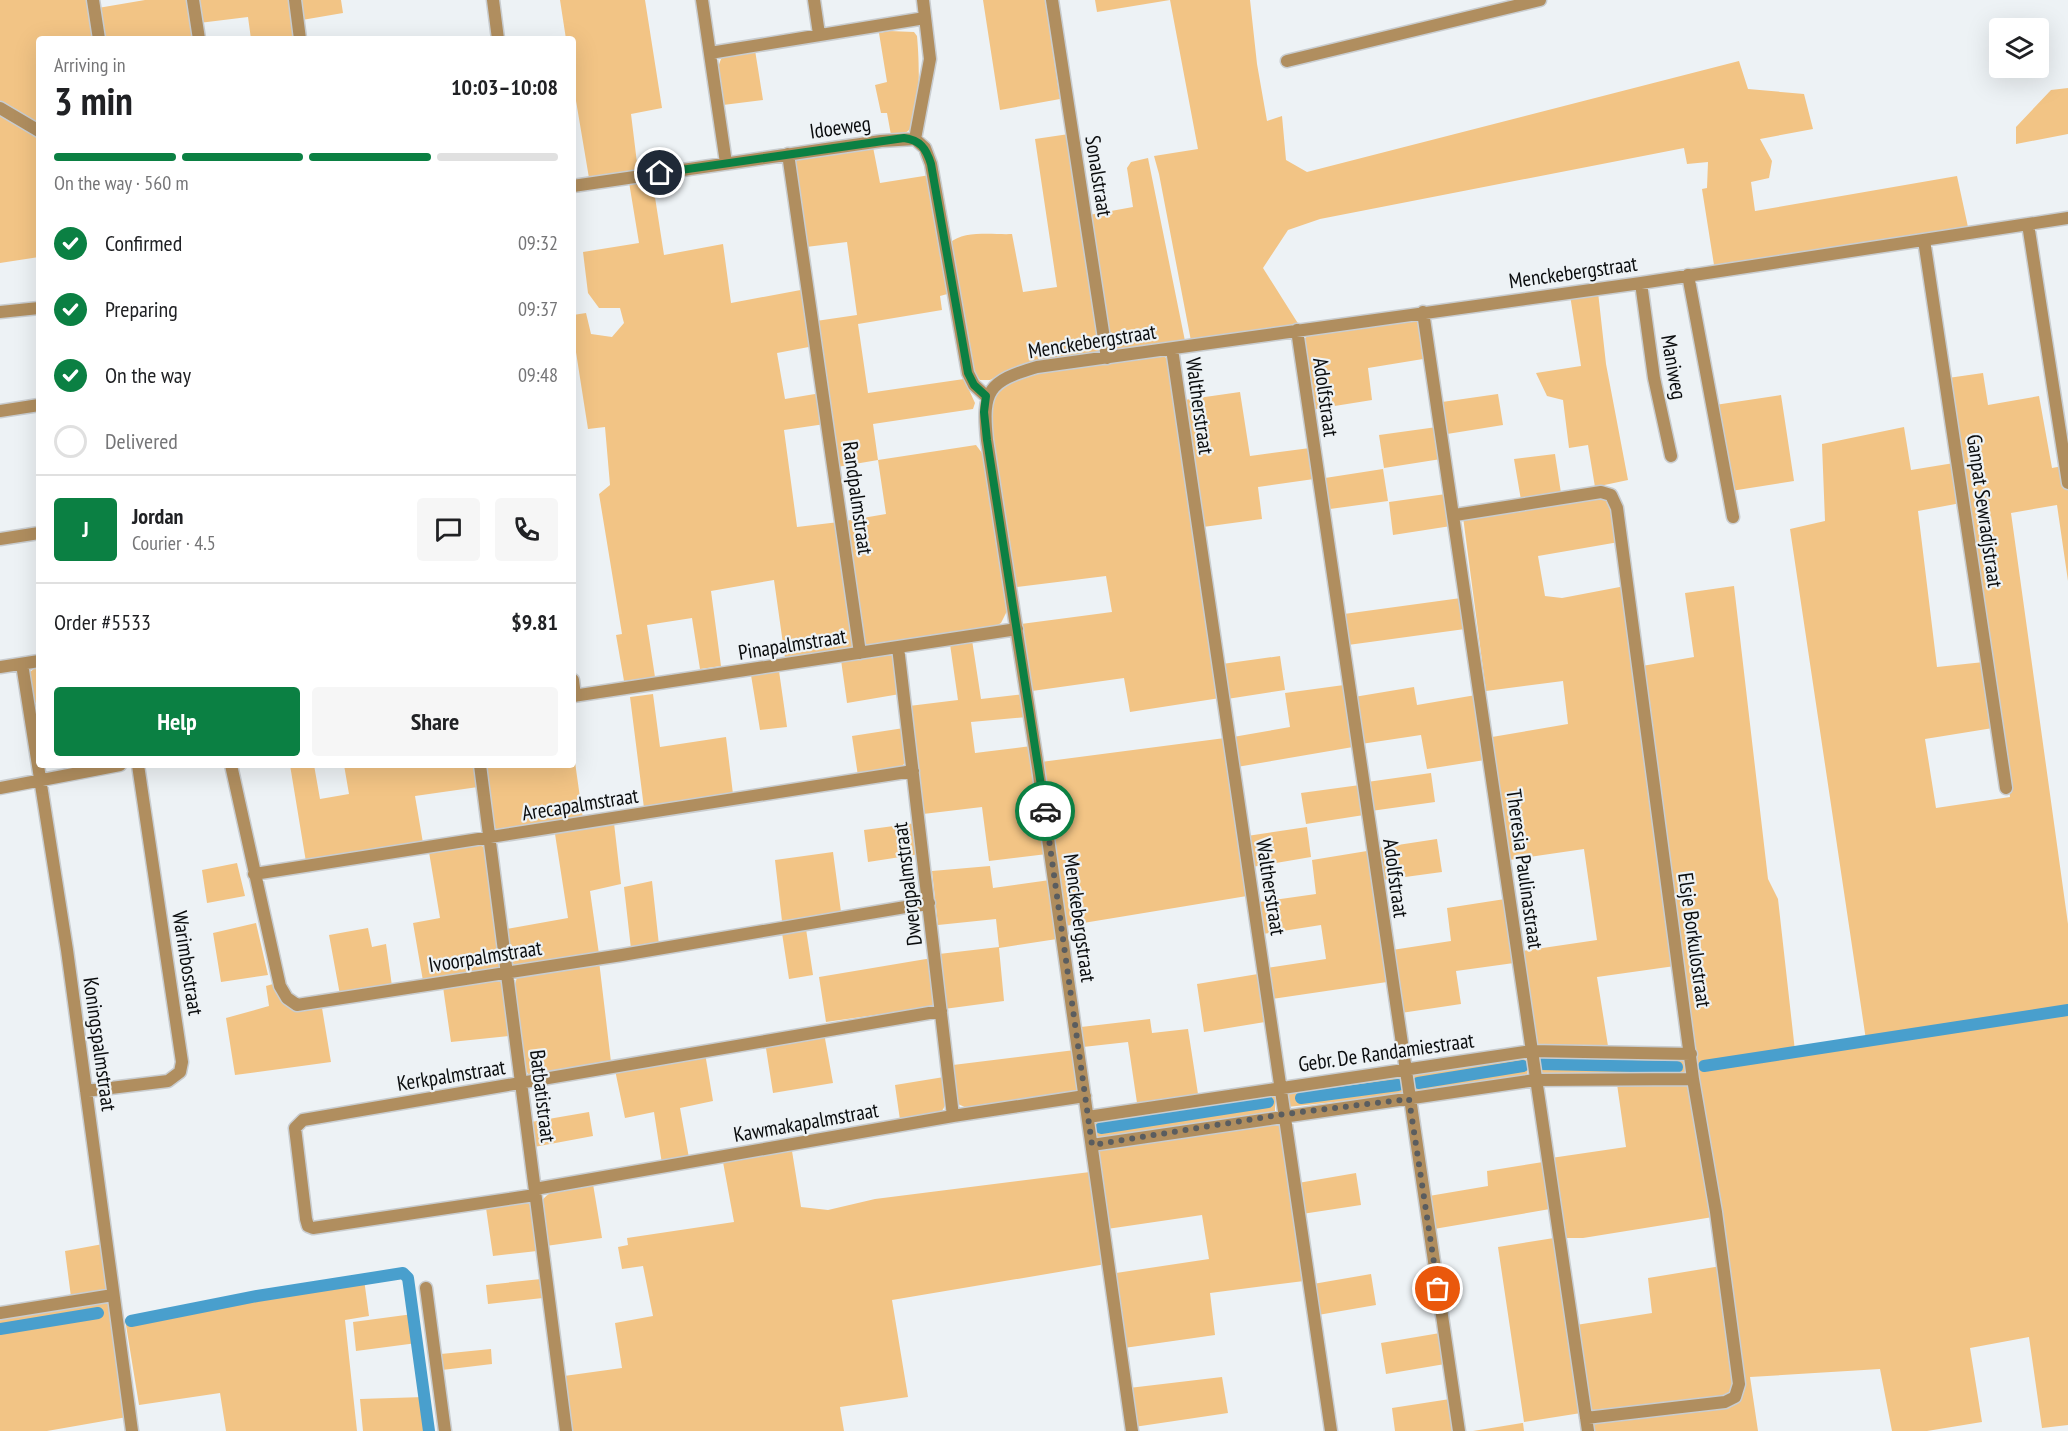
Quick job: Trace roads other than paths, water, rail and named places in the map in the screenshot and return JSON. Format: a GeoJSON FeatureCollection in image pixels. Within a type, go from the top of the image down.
{"type":"FeatureCollection","features":[{"type":"Feature","properties":{"kind":"street"},"geometry":{"type":"LineString","coordinates":[[93,0],[99,36]]}},
{"type":"Feature","properties":{"kind":"street"},"geometry":{"type":"LineString","coordinates":[[193,0],[199,36]]}},
{"type":"Feature","properties":{"kind":"street"},"geometry":{"type":"LineString","coordinates":[[295,0],[300,36]]}},
{"type":"Feature","properties":{"kind":"street"},"geometry":{"type":"LineString","coordinates":[[493,0],[498,36]]}},
{"type":"Feature","properties":{"kind":"street"},"geometry":{"type":"LineString","coordinates":[[702,0],[726,163]]}},
{"type":"Feature","properties":{"kind":"street"},"geometry":{"type":"LineString","coordinates":[[814,0],[819,34]]}},
{"type":"Feature","properties":{"kind":"street"},"geometry":{"type":"LineString","coordinates":[[923,0],[930,59],[915,139],[925,148],[931,164],[968,373],[974,385],[986,396]]}},
{"type":"Feature","properties":{"kind":"street","name":"Sonalstraat"},"geometry":{"type":"LineString","coordinates":[[1052,0],[1107,358]]}},
{"type":"Feature","properties":{"kind":"street"},"geometry":{"type":"LineString","coordinates":[[1287,61],[1540,0]]}},
{"type":"Feature","properties":{"kind":"street"},"geometry":{"type":"LineString","coordinates":[[710,53],[925,18]]}},
{"type":"Feature","properties":{"kind":"street"},"geometry":{"type":"LineString","coordinates":[[0,108],[36,129]]}},
{"type":"Feature","properties":{"kind":"street","name":"Idoeweg"},"geometry":{"type":"LineString","coordinates":[[576,186],[881,141],[915,139]]}},
{"type":"Feature","properties":{"kind":"street","name":"Randpalmstraat"},"geometry":{"type":"LineString","coordinates":[[788,154],[860,653]]}},
{"type":"Feature","properties":{"kind":"street","name":"Menckebergstraat"},"geometry":{"type":"LineString","coordinates":[[1132,1431],[1017,629],[987,440],[984,412],[986,396],[1003,379],[1021,372],[1297,330],[1641,283],[2068,218]]}},
{"type":"Feature","properties":{"kind":"street"},"geometry":{"type":"LineString","coordinates":[[2028,224],[2068,483]]}},
{"type":"Feature","properties":{"kind":"street","name":"Ganpat Sewradjstraat"},"geometry":{"type":"LineString","coordinates":[[1924,240],[2006,788]]}},
{"type":"Feature","properties":{"kind":"street"},"geometry":{"type":"LineString","coordinates":[[1688,275],[1733,518]]}},
{"type":"Feature","properties":{"kind":"street","name":"Maniweg"},"geometry":{"type":"LineString","coordinates":[[1641,283],[1654,378],[1671,456]]}},
{"type":"Feature","properties":{"kind":"street"},"geometry":{"type":"LineString","coordinates":[[0,312],[36,308]]}},
{"type":"Feature","properties":{"kind":"street","name":"Theresia Paulinastraat"},"geometry":{"type":"LineString","coordinates":[[1423,312],[1455,515],[1535,1080],[1587,1425]]}},
{"type":"Feature","properties":{"kind":"street","name":"Adolfstraat"},"geometry":{"type":"LineString","coordinates":[[1297,330],[1459,1431]]}},
{"type":"Feature","properties":{"kind":"street","name":"Waltherstraat"},"geometry":{"type":"LineString","coordinates":[[1172,349],[1331,1431]]}},
{"type":"Feature","properties":{"kind":"street"},"geometry":{"type":"LineString","coordinates":[[0,411],[36,405]]}},
{"type":"Feature","properties":{"kind":"street","name":"Elsje Borkulostraat"},"geometry":{"type":"LineString","coordinates":[[1455,515],[1601,492],[1611,495],[1617,508],[1693,1079],[1716,1212],[1739,1384],[1735,1397],[1725,1401],[1587,1425]]}},
{"type":"Feature","properties":{"kind":"street"},"geometry":{"type":"LineString","coordinates":[[0,539],[36,533]]}},
{"type":"Feature","properties":{"kind":"street","name":"Pinapalmstraat"},"geometry":{"type":"LineString","coordinates":[[576,696],[1017,629]]}},
{"type":"Feature","properties":{"kind":"street","name":"Dwergpalmstraat"},"geometry":{"type":"LineString","coordinates":[[898,647],[953,1116]]}},
{"type":"Feature","properties":{"kind":"street"},"geometry":{"type":"LineString","coordinates":[[0,668],[36,662]]}},
{"type":"Feature","properties":{"kind":"street","name":"Koningspalmstraat"},"geometry":{"type":"LineString","coordinates":[[22,664],[36,750]]}},
{"type":"Feature","properties":{"kind":"street","name":"Koningspalmstraat"},"geometry":{"type":"LineString","coordinates":[[39,768],[132,1431]]}},
{"type":"Feature","properties":{"kind":"street"},"geometry":{"type":"LineString","coordinates":[[0,788],[105,768]]}},
{"type":"Feature","properties":{"kind":"street","name":"Warimbostraat"},"geometry":{"type":"LineString","coordinates":[[86,1091],[168,1081],[180,1072],[182,1062],[138,768]]}},
{"type":"Feature","properties":{"kind":"street","name":"Ivoorpalmstraat"},"geometry":{"type":"LineString","coordinates":[[232,768],[280,986],[287,998],[297,1005],[929,903]]}},
{"type":"Feature","properties":{"kind":"street","name":"Batbatistraat"},"geometry":{"type":"LineString","coordinates":[[480,768],[566,1431]]}},
{"type":"Feature","properties":{"kind":"street","name":"Arecapalmstraat"},"geometry":{"type":"LineString","coordinates":[[254,874],[913,771]]}},
{"type":"Feature","properties":{"kind":"street","name":"Kerkpalmstraat"},"geometry":{"type":"LineString","coordinates":[[535,1192],[313,1228],[308,1226],[306,1219],[295,1131],[297,1124],[303,1120],[522,1083],[590,1069],[941,1011]]}},
{"type":"Feature","properties":{"kind":"street","name":"Gebr. De Randamiestraat"},"geometry":{"type":"LineString","coordinates":[[1088,1117],[1404,1068],[1531,1051],[1691,1054]]}},
{"type":"Feature","properties":{"kind":"street"},"geometry":{"type":"LineString","coordinates":[[1092,1145],[1285,1114],[1409,1099],[1535,1080],[1693,1079]]}},
{"type":"Feature","properties":{"kind":"street","name":"Kawmakapalmstraat"},"geometry":{"type":"LineString","coordinates":[[535,1192],[953,1116],[1085,1096]]}},
{"type":"Feature","properties":{"kind":"street"},"geometry":{"type":"LineString","coordinates":[[426,1288],[445,1431]]}},
{"type":"Feature","properties":{"kind":"street"},"geometry":{"type":"LineString","coordinates":[[0,1313],[113,1295]]}},
{"type":"Feature","properties":{"kind":"waterway"},"geometry":{"type":"LineString","coordinates":[[1704,1066],[2068,1010]]}},
{"type":"Feature","properties":{"kind":"waterway"},"geometry":{"type":"LineString","coordinates":[[1541,1064],[1677,1067]]}},
{"type":"Feature","properties":{"kind":"waterway"},"geometry":{"type":"LineString","coordinates":[[1418,1083],[1523,1066]]}},
{"type":"Feature","properties":{"kind":"waterway"},"geometry":{"type":"LineString","coordinates":[[1301,1098],[1398,1085]]}},
{"type":"Feature","properties":{"kind":"waterway"},"geometry":{"type":"LineString","coordinates":[[1101,1128],[1268,1102]]}},
{"type":"Feature","properties":{"kind":"waterway"},"geometry":{"type":"LineString","coordinates":[[131,1321],[257,1296],[403,1273],[408,1278],[429,1431]]}},
{"type":"Feature","properties":{"kind":"waterway"},"geometry":{"type":"LineString","coordinates":[[0,1329],[98,1313]]}}]}
